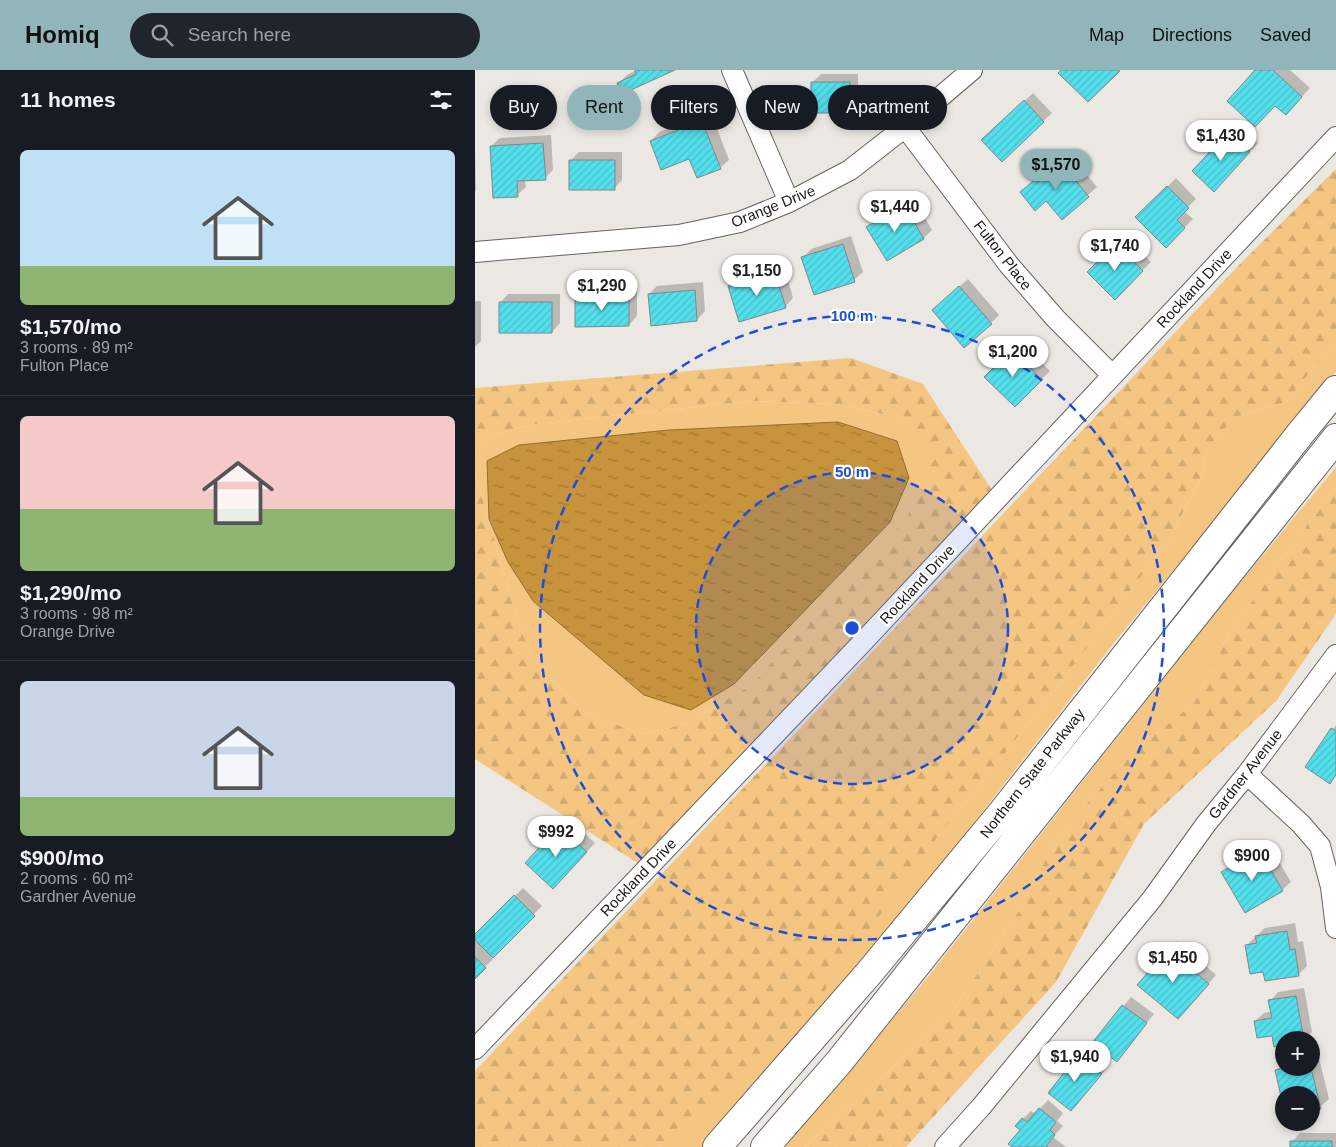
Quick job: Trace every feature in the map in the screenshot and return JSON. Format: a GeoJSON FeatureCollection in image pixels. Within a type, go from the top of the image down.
{"type":"FeatureCollection","features":[{"type":"Feature","properties":{"kind":"highway","name":"Northern State Parkway"},"geometry":{"type":"LineString","coordinates":[[717,1147],[869,973],[1005,809],[1293,441],[1336,390]]}},
{"type":"Feature","properties":{"kind":"highway","name":"Northern State Parkway"},"geometry":{"type":"LineString","coordinates":[[765,1147],[839,1062],[1336,438]]}},
{"type":"Feature","properties":{"kind":"street"},"geometry":{"type":"LineString","coordinates":[[732,70],[789,202]]}},
{"type":"Feature","properties":{"kind":"street","name":"Orange Drive"},"geometry":{"type":"LineString","coordinates":[[947,91],[972,70]]}},
{"type":"Feature","properties":{"kind":"street","name":"Orange Drive"},"geometry":{"type":"LineString","coordinates":[[475,252],[679,235],[740,222],[789,202],[850,170],[901,130]]}},
{"type":"Feature","properties":{"kind":"street","name":"Fulton Place"},"geometry":{"type":"LineString","coordinates":[[907,130],[1009,265],[1056,319],[1112,375]]}},
{"type":"Feature","properties":{"kind":"street","name":"Rockland Drive"},"geometry":{"type":"LineString","coordinates":[[475,1049],[860,645],[1336,137]]}},
{"type":"Feature","properties":{"kind":"street","name":"Gardner Avenue"},"geometry":{"type":"LineString","coordinates":[[945,1147],[981,1108],[1152,899],[1206,824],[1247,774],[1336,655]]}},
{"type":"Feature","properties":{"kind":"street"},"geometry":{"type":"LineString","coordinates":[[1247,774],[1301,824],[1320,846],[1331,887],[1336,928]]}},
{"type":"Feature","properties":{"kind":"green space"},"geometry":{"type":"Polygon","coordinates":[[[1336,169],[1336,340],[1286,402],[1235,417],[1209,446],[1200,480],[1168,541],[1048,699],[936,839],[795,1031],[673,1132],[659,1147],[475,1147],[475,1071],[1238,266],[1336,169]]]}},
{"type":"Feature","properties":{"kind":"green space"},"geometry":{"type":"Polygon","coordinates":[[[1336,340],[1336,372],[1113,644],[886,936],[788,1055],[702,1147],[659,1147],[936,839],[1048,699],[1168,541],[1200,480],[1209,446],[1235,417],[1286,402],[1336,340]]]}},
{"type":"Feature","properties":{"kind":"green space"},"geometry":{"type":"Polygon","coordinates":[[[851,358],[923,384],[997,498],[647,869],[475,759],[475,472],[518,622],[532,658],[586,714],[644,734],[685,724],[750,686],[907,517],[926,475],[926,446],[906,419],[836,404],[751,401],[536,424],[485,437],[475,451],[475,388],[851,358]]]}},
{"type":"Feature","properties":{"kind":"green space"},"geometry":{"type":"Polygon","coordinates":[[[751,401],[836,404],[906,419],[927,446],[926,475],[907,517],[750,686],[685,724],[644,734],[586,714],[532,658],[518,622],[475,472],[475,451],[485,437],[536,424],[751,401]]]}},
{"type":"Feature","properties":{"kind":"green space"},"geometry":{"type":"Polygon","coordinates":[[[1336,467],[1336,485],[1232,629],[1194,703],[1130,755],[1056,839],[1021,908],[950,1015],[805,1147],[785,1147],[927,978],[1229,596],[1336,467]]]}},
{"type":"Feature","properties":{"kind":"green space"},"geometry":{"type":"Polygon","coordinates":[[[1336,485],[1336,614],[1276,701],[1144,824],[1056,982],[906,1147],[805,1147],[950,1015],[1021,908],[1056,839],[1130,755],[1194,703],[1232,629],[1336,485]]]}},
{"type":"Feature","properties":{"kind":"water"},"geometry":{"type":"Polygon","coordinates":[[[838,422],[897,441],[909,478],[890,522],[734,684],[691,710],[644,695],[533,601],[508,562],[489,519],[487,461],[519,445],[669,430],[838,422]]]}},
{"type":"Feature","properties":{"kind":"building"},"geometry":{"type":"Polygon","coordinates":[[[635,70],[675,70],[641,85],[618,85],[617,83],[636,74],[635,70]]]}},
{"type":"Feature","properties":{"kind":"building"},"geometry":{"type":"Polygon","coordinates":[[[1061,70],[1120,71],[1088,102],[1058,73],[1061,70]]]}},
{"type":"Feature","properties":{"kind":"building"},"geometry":{"type":"Polygon","coordinates":[[[1255,70],[1273,70],[1302,97],[1286,115],[1275,106],[1255,127],[1227,101],[1255,70]]]}},
{"type":"Feature","properties":{"kind":"building"},"geometry":{"type":"Polygon","coordinates":[[[811,82],[850,82],[850,85],[828,85],[828,113],[818,113],[818,85],[811,85],[811,82]]]}},
{"type":"Feature","properties":{"kind":"building"},"geometry":{"type":"Polygon","coordinates":[[[1024,100],[1044,122],[1002,162],[981,140],[1024,100]]]}},
{"type":"Feature","properties":{"kind":"building"},"geometry":{"type":"Polygon","coordinates":[[[679,130],[706,130],[721,169],[697,178],[689,159],[661,170],[650,141],[679,130]]]}},
{"type":"Feature","properties":{"kind":"building"},"geometry":{"type":"Polygon","coordinates":[[[1228,132],[1250,152],[1214,192],[1192,171],[1228,132]]]}},
{"type":"Feature","properties":{"kind":"building"},"geometry":{"type":"Polygon","coordinates":[[[543,143],[546,180],[517,181],[518,197],[493,198],[490,146],[543,143]]]}},
{"type":"Feature","properties":{"kind":"building"},"geometry":{"type":"Polygon","coordinates":[[[569,160],[615,160],[615,190],[569,190],[569,160]]]}},
{"type":"Feature","properties":{"kind":"building"},"geometry":{"type":"Polygon","coordinates":[[[1059,160],[1089,197],[1062,220],[1046,201],[1035,211],[1020,192],[1059,160]]]}},
{"type":"Feature","properties":{"kind":"building"},"geometry":{"type":"Polygon","coordinates":[[[1167,186],[1189,208],[1177,220],[1185,228],[1166,248],[1135,217],[1167,186]]]}},
{"type":"Feature","properties":{"kind":"building"},"geometry":{"type":"Polygon","coordinates":[[[904,205],[924,239],[887,261],[866,227],[904,205]]]}},
{"type":"Feature","properties":{"kind":"building"},"geometry":{"type":"Polygon","coordinates":[[[1116,243],[1143,271],[1115,300],[1087,272],[1116,243]]]}},
{"type":"Feature","properties":{"kind":"building"},"geometry":{"type":"Polygon","coordinates":[[[843,244],[855,282],[814,295],[801,257],[843,244]]]}},
{"type":"Feature","properties":{"kind":"building"},"geometry":{"type":"Polygon","coordinates":[[[775,273],[786,308],[739,322],[728,286],[775,273]]]}},
{"type":"Feature","properties":{"kind":"building"},"geometry":{"type":"Polygon","coordinates":[[[959,286],[992,324],[964,348],[932,310],[959,286]]]}},
{"type":"Feature","properties":{"kind":"building"},"geometry":{"type":"Polygon","coordinates":[[[695,290],[697,321],[651,326],[648,294],[695,290]]]}},
{"type":"Feature","properties":{"kind":"building"},"geometry":{"type":"Polygon","coordinates":[[[629,297],[629,326],[575,327],[575,298],[629,297]]]}},
{"type":"Feature","properties":{"kind":"building"},"geometry":{"type":"Polygon","coordinates":[[[499,302],[552,302],[552,333],[499,333],[499,302]]]}},
{"type":"Feature","properties":{"kind":"building"},"geometry":{"type":"Polygon","coordinates":[[[1012,349],[1042,380],[1015,407],[984,377],[1012,349]]]}},
{"type":"Feature","properties":{"kind":"building"},"geometry":{"type":"Polygon","coordinates":[[[1331,728],[1336,731],[1336,774],[1330,784],[1305,767],[1331,728]]]}},
{"type":"Feature","properties":{"kind":"building"},"geometry":{"type":"Polygon","coordinates":[[[559,826],[587,852],[553,889],[525,863],[559,826]]]}},
{"type":"Feature","properties":{"kind":"building"},"geometry":{"type":"Polygon","coordinates":[[[1259,850],[1283,891],[1245,913],[1221,872],[1259,850]]]}},
{"type":"Feature","properties":{"kind":"building"},"geometry":{"type":"Polygon","coordinates":[[[514,895],[535,916],[493,958],[475,940],[475,934],[514,895]]]}},
{"type":"Feature","properties":{"kind":"building"},"geometry":{"type":"Polygon","coordinates":[[[1287,931],[1290,950],[1295,949],[1299,976],[1265,981],[1263,972],[1250,974],[1245,945],[1257,943],[1255,936],[1287,931]]]}},
{"type":"Feature","properties":{"kind":"building"},"geometry":{"type":"Polygon","coordinates":[[[1168,949],[1209,984],[1178,1019],[1137,985],[1168,949]]]}},
{"type":"Feature","properties":{"kind":"building"},"geometry":{"type":"Polygon","coordinates":[[[475,957],[486,968],[475,979],[475,957]]]}},
{"type":"Feature","properties":{"kind":"building"},"geometry":{"type":"Polygon","coordinates":[[[1296,996],[1302,1031],[1275,1031],[1274,1047],[1272,1036],[1257,1038],[1254,1021],[1272,1018],[1268,1000],[1296,996]]]}},
{"type":"Feature","properties":{"kind":"building"},"geometry":{"type":"Polygon","coordinates":[[[1122,1005],[1147,1023],[1117,1062],[1092,1043],[1122,1005]]]}},
{"type":"Feature","properties":{"kind":"building"},"geometry":{"type":"Polygon","coordinates":[[[1078,1055],[1102,1074],[1071,1111],[1048,1093],[1078,1055]]]}},
{"type":"Feature","properties":{"kind":"building"},"geometry":{"type":"Polygon","coordinates":[[[1276,1076],[1313,1076],[1315,1086],[1279,1086],[1276,1076]]]}},
{"type":"Feature","properties":{"kind":"building"},"geometry":{"type":"Polygon","coordinates":[[[1039,1108],[1056,1122],[1050,1130],[1055,1135],[1046,1146],[1048,1147],[1012,1147],[1008,1144],[1020,1130],[1015,1126],[1022,1118],[1027,1122],[1039,1108]]]}},
{"type":"Feature","properties":{"kind":"building"},"geometry":{"type":"Polygon","coordinates":[[[1290,1141],[1332,1141],[1332,1147],[1290,1147],[1290,1141]]]}}]}
